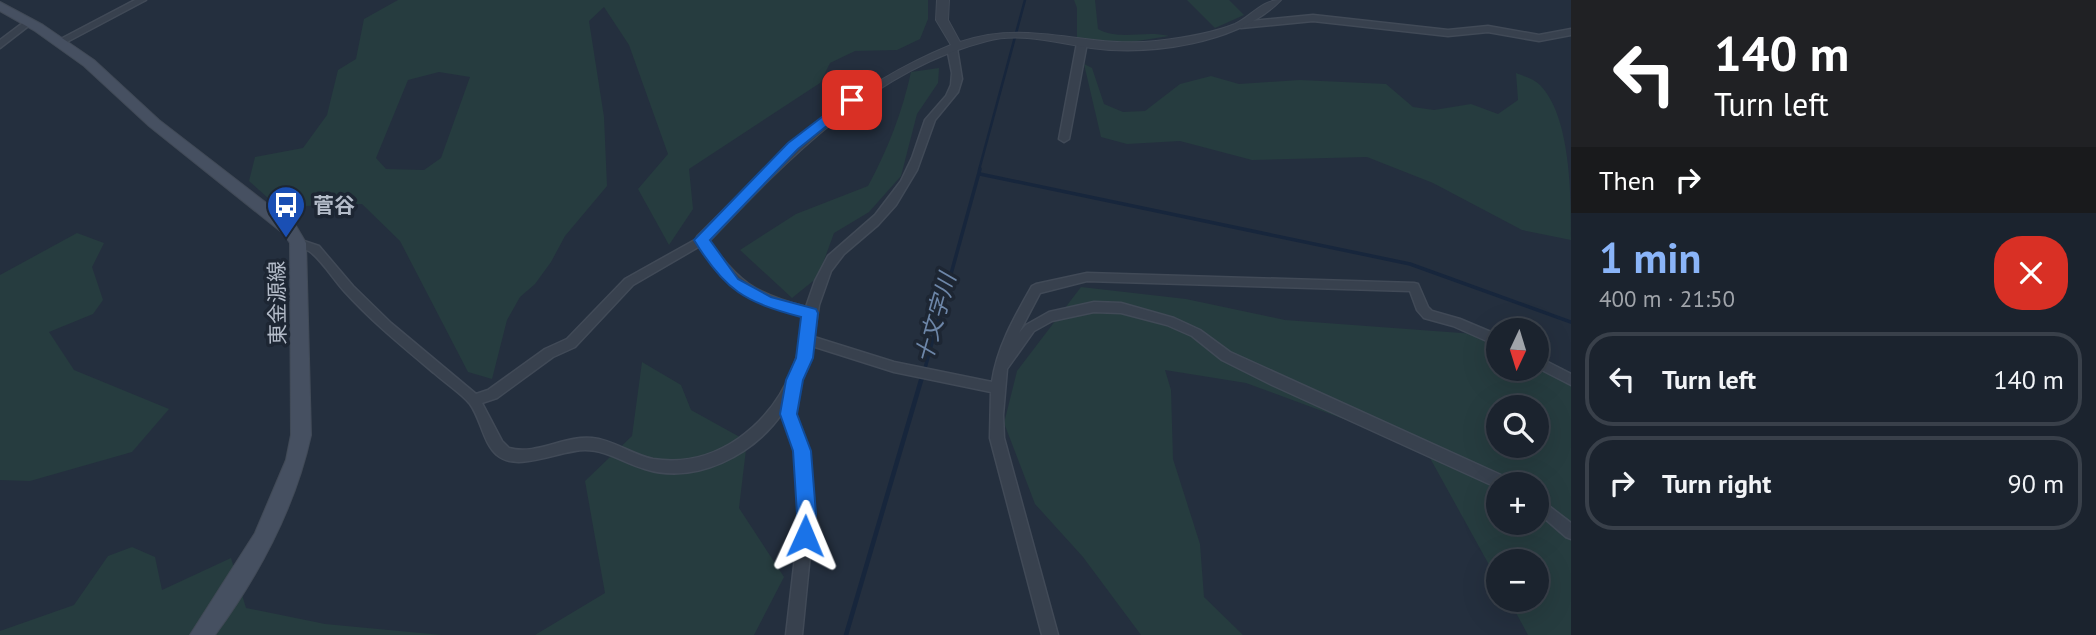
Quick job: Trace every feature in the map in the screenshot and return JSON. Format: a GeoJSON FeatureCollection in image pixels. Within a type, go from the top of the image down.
{"type":"FeatureCollection","features":[{"type":"Feature","properties":{"kind":"main road","name":"東金源線"},"geometry":{"type":"LineString","coordinates":[[0,6],[60,42],[110,80],[154,123],[290,230],[298,243],[301,435],[297,462],[275,516],[226,602],[201,635]]}},
{"type":"Feature","properties":{"kind":"street"},"geometry":{"type":"LineString","coordinates":[[60,42],[142,0]]}},
{"type":"Feature","properties":{"kind":"street"},"geometry":{"type":"LineString","coordinates":[[298,243],[315,249],[387,326],[474,400],[505,453],[526,456],[591,444],[643,463],[676,468],[700,465],[733,452],[770,418],[795,380],[804,358],[810,313],[829,265],[838,252],[885,211],[916,163],[928,136],[929,122],[960,81],[955,47],[942,20],[943,0]]}},
{"type":"Feature","properties":{"kind":"street"},"geometry":{"type":"LineString","coordinates":[[1241,25],[1275,0]]}},
{"type":"Feature","properties":{"kind":"street"},"geometry":{"type":"LineString","coordinates":[[474,400],[492,394],[549,353],[571,343],[629,282],[702,240],[793,146],[852,100],[902,71],[955,47],[982,38],[1021,34],[1135,47],[1241,25],[1313,18],[1448,33],[1488,29],[1539,38],[1571,32]]}},
{"type":"Feature","properties":{"kind":"street"},"geometry":{"type":"LineString","coordinates":[[0,45],[28,22]]}},
{"type":"Feature","properties":{"kind":"street"},"geometry":{"type":"LineString","coordinates":[[1064,139],[1082,43]]}},
{"type":"Feature","properties":{"kind":"street"},"geometry":{"type":"LineString","coordinates":[[702,240],[733,283],[766,302],[810,313]]}},
{"type":"Feature","properties":{"kind":"street"},"geometry":{"type":"LineString","coordinates":[[1049,635],[997,438],[996,387],[1005,345],[1036,289],[1087,277],[1414,287],[1423,310],[1428,315],[1456,322],[1486,336]]}},
{"type":"Feature","properties":{"kind":"street"},"geometry":{"type":"LineString","coordinates":[[1002,367],[1030,328],[1049,317],[1094,307],[1121,308],[1188,329],[1226,356],[1486,476]]}},
{"type":"Feature","properties":{"kind":"street"},"geometry":{"type":"LineString","coordinates":[[807,340],[894,367],[996,387]]}},
{"type":"Feature","properties":{"kind":"street"},"geometry":{"type":"LineString","coordinates":[[1549,368],[1571,380]]}},
{"type":"Feature","properties":{"kind":"street"},"geometry":{"type":"LineString","coordinates":[[794,635],[807,514],[802,451],[789,414],[795,380]]}},
{"type":"Feature","properties":{"kind":"street"},"geometry":{"type":"LineString","coordinates":[[1549,513],[1571,532]]}},
{"type":"Feature","properties":{"kind":"green space"},"geometry":{"type":"Polygon","coordinates":[[[398,0],[928,0],[928,19],[920,39],[897,50],[855,51],[830,63],[820,83],[689,169],[693,209],[669,245],[638,189],[668,154],[629,45],[604,7],[589,21],[604,117],[607,186],[565,236],[535,284],[520,297],[507,320],[492,379],[468,372],[400,241],[362,204],[278,207],[249,181],[255,157],[303,148],[327,115],[338,70],[356,59],[364,19],[398,0]],[[439,72],[408,80],[376,158],[386,169],[424,170],[441,158],[470,77],[439,72]]]}},
{"type":"Feature","properties":{"kind":"green space"},"geometry":{"type":"Polygon","coordinates":[[[1074,0],[1095,0],[1098,29],[1124,35],[1169,36],[1125,43],[1077,38],[1077,8],[1074,0]]]}},
{"type":"Feature","properties":{"kind":"green space"},"geometry":{"type":"Polygon","coordinates":[[[1187,0],[1229,0],[1244,15],[1215,28],[1187,0]]]}},
{"type":"Feature","properties":{"kind":"green space"},"geometry":{"type":"Polygon","coordinates":[[[1084,64],[1092,68],[1104,104],[1123,112],[1145,111],[1180,84],[1211,76],[1239,84],[1300,80],[1386,84],[1413,107],[1434,110],[1471,104],[1498,114],[1518,100],[1516,73],[1540,85],[1558,116],[1567,158],[1571,240],[1522,230],[1433,183],[1367,157],[1252,160],[1180,141],[1127,144],[1101,137],[1084,64]]]}},
{"type":"Feature","properties":{"kind":"green space"},"geometry":{"type":"Polygon","coordinates":[[[939,68],[938,83],[917,114],[901,176],[869,212],[834,233],[818,277],[792,298],[740,250],[796,214],[868,186],[894,130],[911,72],[939,68]]]}},
{"type":"Feature","properties":{"kind":"green space"},"geometry":{"type":"Polygon","coordinates":[[[77,233],[104,243],[92,267],[103,300],[93,314],[49,332],[74,370],[169,409],[132,452],[30,481],[0,480],[0,275],[77,233]]]}},
{"type":"Feature","properties":{"kind":"green space"},"geometry":{"type":"Polygon","coordinates":[[[1081,287],[1186,299],[1285,320],[1475,334],[1486,339],[1486,382],[1549,382],[1549,371],[1571,382],[1571,635],[1528,635],[1516,612],[1549,612],[1549,549],[1486,549],[1486,559],[1425,449],[1246,383],[1165,370],[1171,390],[1173,459],[1200,544],[1204,597],[1243,635],[1141,635],[1083,557],[1035,504],[1004,423],[1017,371],[1081,287]]]}},
{"type":"Feature","properties":{"kind":"green space"},"geometry":{"type":"Polygon","coordinates":[[[642,362],[681,385],[691,410],[747,441],[739,508],[784,577],[754,635],[535,635],[605,593],[585,481],[632,436],[642,362]]]}},
{"type":"Feature","properties":{"kind":"green space"},"geometry":{"type":"Polygon","coordinates":[[[132,547],[155,557],[162,590],[231,558],[246,608],[325,624],[442,635],[0,635],[0,631],[74,605],[108,556],[132,547]]]}},
{"type":"Feature","properties":{"kind":"waterway","name":"十文字川"},"geometry":{"type":"LineString","coordinates":[[979,170],[1025,0]]}},
{"type":"Feature","properties":{"kind":"waterway","name":"十文字川"},"geometry":{"type":"LineString","coordinates":[[922,379],[980,169]]}},
{"type":"Feature","properties":{"kind":"waterway"},"geometry":{"type":"LineString","coordinates":[[980,174],[1410,264],[1571,322]]}},
{"type":"Feature","properties":{"kind":"waterway","name":"十文字川"},"geometry":{"type":"LineString","coordinates":[[846,635],[922,377]]}},
{"type":"Feature","properties":{"kind":"place","name":"菅谷"},"geometry":{"type":"Point","coordinates":[286,239]}},
{"type":"Feature","properties":{"kind":"route"},"geometry":{"type":"LineString","coordinates":[[805,536],[807,514],[802,451],[789,414],[795,380],[804,358],[810,313],[766,302],[733,283],[702,240],[793,146],[852,100]]}}]}
